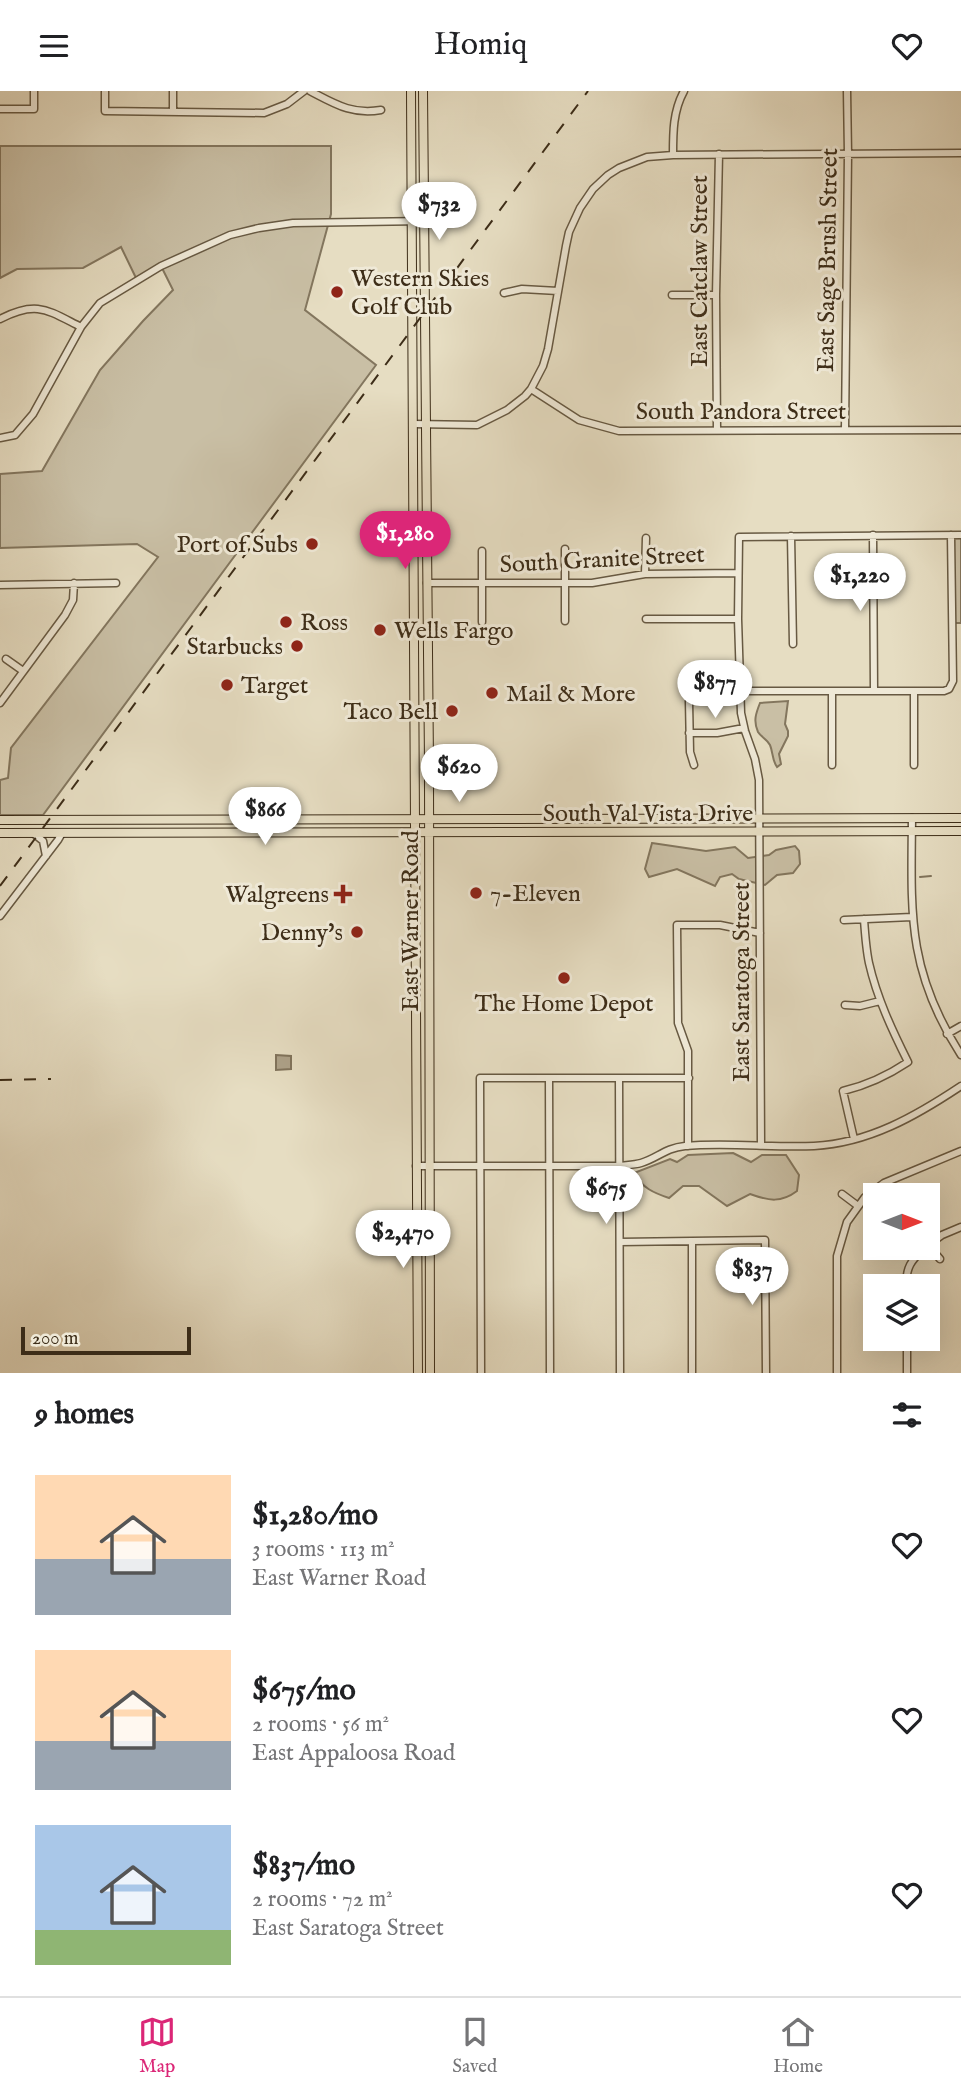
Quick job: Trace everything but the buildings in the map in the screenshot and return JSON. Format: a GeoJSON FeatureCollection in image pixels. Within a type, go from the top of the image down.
{"type":"FeatureCollection","features":[{"type":"Feature","properties":{"kind":"main road","name":"East Warner Road"},"geometry":{"type":"LineString","coordinates":[[411,91],[418,1373]]}},
{"type":"Feature","properties":{"kind":"main road","name":"East Warner Road"},"geometry":{"type":"LineString","coordinates":[[424,91],[430,1373]]}},
{"type":"Feature","properties":{"kind":"main road"},"geometry":{"type":"LineString","coordinates":[[413,482],[426,482]]}},
{"type":"Feature","properties":{"kind":"main road"},"geometry":{"type":"LineString","coordinates":[[414,534],[419,578],[427,583]]}},
{"type":"Feature","properties":{"kind":"main road"},"geometry":{"type":"LineString","coordinates":[[414,667],[428,667]]}},
{"type":"Feature","properties":{"kind":"main road","name":"South Val Vista Drive"},"geometry":{"type":"LineString","coordinates":[[0,820],[961,818]]}},
{"type":"Feature","properties":{"kind":"main road"},"geometry":{"type":"LineString","coordinates":[[577,819],[577,832]]}},
{"type":"Feature","properties":{"kind":"main road"},"geometry":{"type":"LineString","coordinates":[[87,820],[87,833]]}},
{"type":"Feature","properties":{"kind":"main road"},"geometry":{"type":"LineString","coordinates":[[228,820],[228,833]]}},
{"type":"Feature","properties":{"kind":"main road","name":"South Val Vista Drive"},"geometry":{"type":"LineString","coordinates":[[0,833],[961,831]]}},
{"type":"Feature","properties":{"kind":"main road"},"geometry":{"type":"LineString","coordinates":[[416,952],[429,952]]}},
{"type":"Feature","properties":{"kind":"main road"},"geometry":{"type":"LineString","coordinates":[[416,1030],[429,1030]]}},
{"type":"Feature","properties":{"kind":"street"},"geometry":{"type":"LineString","coordinates":[[0,109],[34,109],[34,91]]}},
{"type":"Feature","properties":{"kind":"street"},"geometry":{"type":"LineString","coordinates":[[105,91],[105,111],[264,113],[287,104],[304,91]]}},
{"type":"Feature","properties":{"kind":"street"},"geometry":{"type":"LineString","coordinates":[[173,91],[173,111]]}},
{"type":"Feature","properties":{"kind":"street"},"geometry":{"type":"LineString","coordinates":[[310,91],[338,106],[365,113],[381,110]]}},
{"type":"Feature","properties":{"kind":"street"},"geometry":{"type":"LineString","coordinates":[[673,155],[675,117],[684,91]]}},
{"type":"Feature","properties":{"kind":"street","name":"East Sage Brush Street"},"geometry":{"type":"LineString","coordinates":[[845,430],[847,91]]}},
{"type":"Feature","properties":{"kind":"street"},"geometry":{"type":"LineString","coordinates":[[413,423],[477,425],[507,409],[531,389],[544,366],[547,354],[569,232],[593,189],[608,175],[632,162],[647,157],[673,155],[961,153]]}},
{"type":"Feature","properties":{"kind":"street","name":"East Catclaw Street"},"geometry":{"type":"LineString","coordinates":[[717,430],[719,154]]}},
{"type":"Feature","properties":{"kind":"street"},"geometry":{"type":"LineString","coordinates":[[0,437],[15,435],[33,414],[81,327],[100,303],[161,265],[230,235],[293,223],[425,221]]}},
{"type":"Feature","properties":{"kind":"street"},"geometry":{"type":"LineString","coordinates":[[504,293],[522,289],[558,291]]}},
{"type":"Feature","properties":{"kind":"street"},"geometry":{"type":"LineString","coordinates":[[672,295],[716,295]]}},
{"type":"Feature","properties":{"kind":"street"},"geometry":{"type":"LineString","coordinates":[[0,319],[14,311],[32,308],[49,310],[81,327]]}},
{"type":"Feature","properties":{"kind":"street","name":"South Pandora Street"},"geometry":{"type":"LineString","coordinates":[[531,389],[579,421],[619,431],[961,431]]}},
{"type":"Feature","properties":{"kind":"street"},"geometry":{"type":"LineString","coordinates":[[873,535],[874,691]]}},
{"type":"Feature","properties":{"kind":"street"},"geometry":{"type":"LineString","coordinates":[[740,691],[949,689],[953,681],[951,535]]}},
{"type":"Feature","properties":{"kind":"street","name":"South Granite Street"},"geometry":{"type":"LineString","coordinates":[[739,537],[961,535]]}},
{"type":"Feature","properties":{"kind":"street"},"geometry":{"type":"LineString","coordinates":[[791,536],[793,644]]}},
{"type":"Feature","properties":{"kind":"street","name":"East Saratoga Street"},"geometry":{"type":"LineString","coordinates":[[739,537],[741,713],[759,779],[761,1145]]}},
{"type":"Feature","properties":{"kind":"street"},"geometry":{"type":"LineString","coordinates":[[645,574],[646,538]]}},
{"type":"Feature","properties":{"kind":"street"},"geometry":{"type":"LineString","coordinates":[[565,549],[565,621]]}},
{"type":"Feature","properties":{"kind":"street"},"geometry":{"type":"LineString","coordinates":[[482,551],[482,622]]}},
{"type":"Feature","properties":{"kind":"street","name":"South Granite Street"},"geometry":{"type":"LineString","coordinates":[[427,583],[600,583],[645,574],[738,573]]}},
{"type":"Feature","properties":{"kind":"street"},"geometry":{"type":"LineString","coordinates":[[0,703],[65,615],[73,600],[74,583]]}},
{"type":"Feature","properties":{"kind":"street"},"geometry":{"type":"LineString","coordinates":[[0,585],[116,583]]}},
{"type":"Feature","properties":{"kind":"street"},"geometry":{"type":"LineString","coordinates":[[646,619],[738,619]]}},
{"type":"Feature","properties":{"kind":"street"},"geometry":{"type":"LineString","coordinates":[[952,658],[961,658]]}},
{"type":"Feature","properties":{"kind":"street"},"geometry":{"type":"LineString","coordinates":[[6,659],[23,671]]}},
{"type":"Feature","properties":{"kind":"street"},"geometry":{"type":"LineString","coordinates":[[832,691],[832,765]]}},
{"type":"Feature","properties":{"kind":"street"},"geometry":{"type":"LineString","coordinates":[[914,691],[914,765]]}},
{"type":"Feature","properties":{"kind":"street"},"geometry":{"type":"LineString","coordinates":[[689,701],[690,753],[694,765]]}},
{"type":"Feature","properties":{"kind":"street"},"geometry":{"type":"LineString","coordinates":[[689,733],[717,733],[744,728]]}},
{"type":"Feature","properties":{"kind":"street"},"geometry":{"type":"LineString","coordinates":[[912,818],[912,917],[917,956],[925,984],[947,1034],[961,1055]]}},
{"type":"Feature","properties":{"kind":"street"},"geometry":{"type":"LineString","coordinates":[[33,833],[43,841],[46,856]]}},
{"type":"Feature","properties":{"kind":"street"},"geometry":{"type":"LineString","coordinates":[[0,916],[62,833]]}},
{"type":"Feature","properties":{"kind":"street"},"geometry":{"type":"LineString","coordinates":[[844,920],[912,917]]}},
{"type":"Feature","properties":{"kind":"street"},"geometry":{"type":"LineString","coordinates":[[854,1139],[843,1091],[885,1077],[908,1062],[880,1001],[869,962],[864,919]]}},
{"type":"Feature","properties":{"kind":"street"},"geometry":{"type":"LineString","coordinates":[[688,1146],[688,1051],[678,1023],[677,925],[720,925],[760,933]]}},
{"type":"Feature","properties":{"kind":"street"},"geometry":{"type":"LineString","coordinates":[[845,1005],[860,1006],[880,1001]]}},
{"type":"Feature","properties":{"kind":"street"},"geometry":{"type":"LineString","coordinates":[[947,1034],[961,1026]]}},
{"type":"Feature","properties":{"kind":"street"},"geometry":{"type":"LineString","coordinates":[[481,1373],[480,1078],[689,1077]]}},
{"type":"Feature","properties":{"kind":"street"},"geometry":{"type":"LineString","coordinates":[[549,1078],[550,1373]]}},
{"type":"Feature","properties":{"kind":"street"},"geometry":{"type":"LineString","coordinates":[[619,1078],[620,1373]]}},
{"type":"Feature","properties":{"kind":"street"},"geometry":{"type":"LineString","coordinates":[[416,1166],[619,1166],[641,1163],[666,1150],[688,1146],[815,1146],[854,1139],[906,1121],[961,1086]]}},
{"type":"Feature","properties":{"kind":"street"},"geometry":{"type":"LineString","coordinates":[[837,1373],[837,1256],[847,1222],[865,1197],[884,1184],[961,1151]]}},
{"type":"Feature","properties":{"kind":"street"},"geometry":{"type":"LineString","coordinates":[[842,1193],[858,1206]]}},
{"type":"Feature","properties":{"kind":"street"},"geometry":{"type":"LineString","coordinates":[[940,1236],[961,1227]]}},
{"type":"Feature","properties":{"kind":"street"},"geometry":{"type":"LineString","coordinates":[[620,1242],[765,1240],[766,1373]]}},
{"type":"Feature","properties":{"kind":"street"},"geometry":{"type":"LineString","coordinates":[[692,1241],[692,1373]]}},
{"type":"Feature","properties":{"kind":"street"},"geometry":{"type":"LineString","coordinates":[[907,1351],[907,1373]]}},
{"type":"Feature","properties":{"kind":"shaded area","name":"Western Skies Golf Club"},"geometry":{"type":"Polygon","coordinates":[[[0,146],[331,146],[331,214],[305,310],[376,365],[43,815],[0,815],[0,780],[8,778],[11,748],[158,557],[137,544],[0,548],[0,474],[42,471],[100,370],[173,290],[161,266],[137,280],[121,247],[83,268],[17,269],[0,278],[0,146]]]}},
{"type":"Feature","properties":{"kind":"shaded area"},"geometry":{"type":"Polygon","coordinates":[[[951,535],[961,535],[961,623],[952,623],[951,535]]]}},
{"type":"Feature","properties":{"kind":"shaded area"},"geometry":{"type":"Polygon","coordinates":[[[788,701],[785,724],[788,736],[779,754],[781,764],[777,767],[770,745],[758,732],[756,717],[760,703],[788,701]]]}},
{"type":"Feature","properties":{"kind":"shaded area"},"geometry":{"type":"Polygon","coordinates":[[[652,843],[706,851],[735,847],[748,858],[769,855],[776,850],[795,846],[799,851],[800,864],[793,873],[777,875],[765,885],[739,879],[732,874],[720,877],[715,886],[677,869],[649,877],[645,869],[652,843]]]}},
{"type":"Feature","properties":{"kind":"shaded area"},"geometry":{"type":"Polygon","coordinates":[[[276,1055],[291,1056],[291,1069],[276,1070],[276,1055]]]}},
{"type":"Feature","properties":{"kind":"shaded area"},"geometry":{"type":"Polygon","coordinates":[[[733,1153],[751,1162],[762,1155],[786,1155],[799,1175],[797,1191],[786,1198],[775,1200],[750,1194],[727,1206],[699,1186],[683,1186],[669,1198],[653,1192],[634,1173],[670,1159],[677,1162],[688,1155],[733,1153]]]}},
{"type":"Feature","properties":{"kind":"waterway"},"geometry":{"type":"LineString","coordinates":[[920,877],[931,876]]}},
{"type":"Feature","properties":{"kind":"railway"},"geometry":{"type":"LineString","coordinates":[[0,886],[588,91]]}},
{"type":"Feature","properties":{"kind":"railway"},"geometry":{"type":"LineString","coordinates":[[0,1080],[51,1079]]}},
{"type":"Feature","properties":{"kind":"place","name":"Western Skies Golf Club"},"geometry":{"type":"Point","coordinates":[337,292]}},
{"type":"Feature","properties":{"kind":"place","name":"Port of Subs"},"geometry":{"type":"Point","coordinates":[312,544]}},
{"type":"Feature","properties":{"kind":"place","name":"Ross"},"geometry":{"type":"Point","coordinates":[286,622]}},
{"type":"Feature","properties":{"kind":"place","name":"Wells Fargo"},"geometry":{"type":"Point","coordinates":[380,630]}},
{"type":"Feature","properties":{"kind":"place","name":"Starbucks"},"geometry":{"type":"Point","coordinates":[297,646]}},
{"type":"Feature","properties":{"kind":"place","name":"Target"},"geometry":{"type":"Point","coordinates":[227,685]}},
{"type":"Feature","properties":{"kind":"place","name":"Mail & More"},"geometry":{"type":"Point","coordinates":[492,693]}},
{"type":"Feature","properties":{"kind":"place","name":"Taco Bell"},"geometry":{"type":"Point","coordinates":[452,711]}},
{"type":"Feature","properties":{"kind":"place","name":"7-Eleven"},"geometry":{"type":"Point","coordinates":[476,893]}},
{"type":"Feature","properties":{"kind":"place","name":"Walgreens"},"geometry":{"type":"Point","coordinates":[343,894]}},
{"type":"Feature","properties":{"kind":"place","name":"Denny's"},"geometry":{"type":"Point","coordinates":[357,932]}},
{"type":"Feature","properties":{"kind":"place","name":"The Home Depot"},"geometry":{"type":"Point","coordinates":[564,978]}}]}
